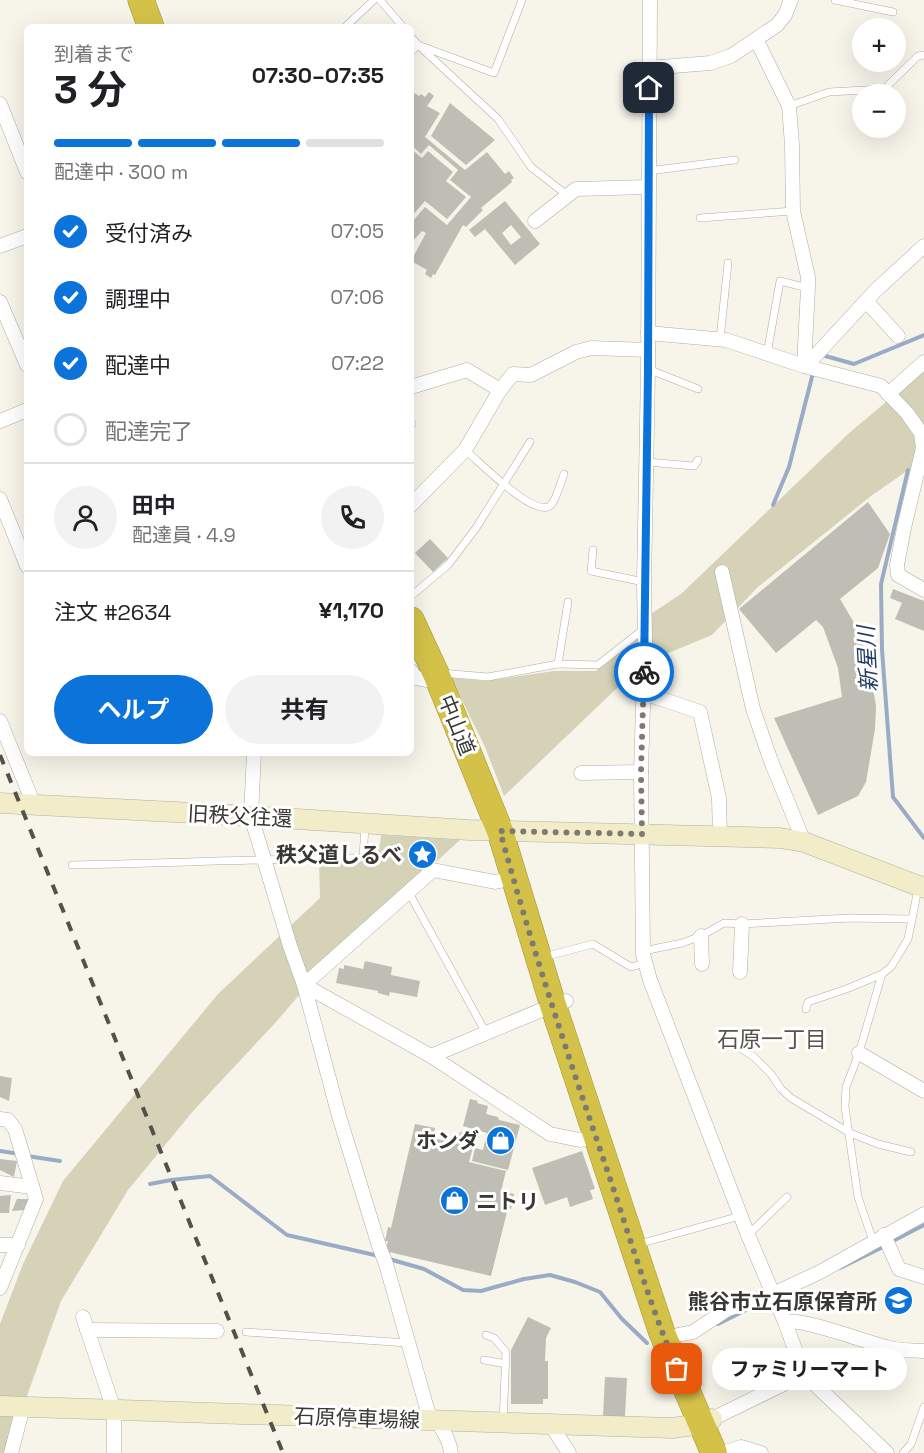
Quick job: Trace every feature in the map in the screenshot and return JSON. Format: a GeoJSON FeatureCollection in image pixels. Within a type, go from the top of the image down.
{"type":"FeatureCollection","features":[{"type":"Feature","properties":{"kind":"highway"},"geometry":{"type":"LineString","coordinates":[[141,0],[150,24]]}},
{"type":"Feature","properties":{"kind":"highway","name":"中山道"},"geometry":{"type":"LineString","coordinates":[[414,629],[428,673],[490,830],[514,878],[699,1391],[706,1422]]}},
{"type":"Feature","properties":{"kind":"highway","name":"中山道"},"geometry":{"type":"LineString","coordinates":[[490,830],[516,844],[551,955],[559,1003],[596,1137],[662,1333],[706,1422],[724,1452]]}},
{"type":"Feature","properties":{"kind":"street"},"geometry":{"type":"LineString","coordinates":[[650,0],[648,371],[641,772],[644,958],[654,991],[740,1216],[785,1322],[804,1374],[887,1453]]}},
{"type":"Feature","properties":{"kind":"street"},"geometry":{"type":"LineString","coordinates":[[649,68],[710,63],[731,56],[777,25],[785,15],[790,0]]}},
{"type":"Feature","properties":{"kind":"street"},"geometry":{"type":"LineString","coordinates":[[756,39],[789,106],[793,211],[808,277],[805,366]]}},
{"type":"Feature","properties":{"kind":"street"},"geometry":{"type":"LineString","coordinates":[[0,104],[24,164]]}},
{"type":"Feature","properties":{"kind":"street"},"geometry":{"type":"LineString","coordinates":[[535,221],[576,189],[648,187]]}},
{"type":"Feature","properties":{"kind":"street"},"geometry":{"type":"LineString","coordinates":[[0,246],[24,237]]}},
{"type":"Feature","properties":{"kind":"street"},"geometry":{"type":"LineString","coordinates":[[805,366],[876,290],[921,253]]}},
{"type":"Feature","properties":{"kind":"street"},"geometry":{"type":"LineString","coordinates":[[0,302],[24,358]]}},
{"type":"Feature","properties":{"kind":"street"},"geometry":{"type":"LineString","coordinates":[[867,302],[898,336]]}},
{"type":"Feature","properties":{"kind":"street"},"geometry":{"type":"LineString","coordinates":[[648,333],[720,339],[805,366],[881,386],[907,413],[921,433],[923,448],[897,565],[898,575],[924,590]]}},
{"type":"Feature","properties":{"kind":"street"},"geometry":{"type":"LineString","coordinates":[[414,502],[465,450],[500,390],[513,374],[531,375],[576,352],[591,348],[648,350]]}},
{"type":"Feature","properties":{"kind":"street"},"geometry":{"type":"LineString","coordinates":[[888,394],[924,362]]}},
{"type":"Feature","properties":{"kind":"street"},"geometry":{"type":"LineString","coordinates":[[414,386],[467,370],[500,390]]}},
{"type":"Feature","properties":{"kind":"street"},"geometry":{"type":"LineString","coordinates":[[0,421],[24,411]]}},
{"type":"Feature","properties":{"kind":"street"},"geometry":{"type":"LineString","coordinates":[[0,499],[24,559]]}},
{"type":"Feature","properties":{"kind":"street"},"geometry":{"type":"LineString","coordinates":[[722,572],[753,709],[771,761],[804,842]]}},
{"type":"Feature","properties":{"kind":"street"},"geometry":{"type":"LineString","coordinates":[[644,693],[700,712],[719,798],[720,836]]}},
{"type":"Feature","properties":{"kind":"street"},"geometry":{"type":"LineString","coordinates":[[0,721],[34,805]]}},
{"type":"Feature","properties":{"kind":"street"},"geometry":{"type":"LineString","coordinates":[[254,756],[251,816],[304,985],[339,1116],[386,1264],[428,1412],[442,1429],[453,1451]]}},
{"type":"Feature","properties":{"kind":"street"},"geometry":{"type":"LineString","coordinates":[[581,773],[641,772]]}},
{"type":"Feature","properties":{"kind":"street","name":"旧秩父往還"},"geometry":{"type":"LineString","coordinates":[[0,803],[490,830],[780,838],[804,842],[921,887]]}},
{"type":"Feature","properties":{"kind":"street"},"geometry":{"type":"LineString","coordinates":[[304,985],[433,870],[495,882],[514,878]]}},
{"type":"Feature","properties":{"kind":"street"},"geometry":{"type":"LineString","coordinates":[[740,972],[742,924]]}},
{"type":"Feature","properties":{"kind":"street"},"geometry":{"type":"LineString","coordinates":[[701,936],[702,964]]}},
{"type":"Feature","properties":{"kind":"street"},"geometry":{"type":"LineString","coordinates":[[304,985],[431,1056],[550,1134],[580,1140],[596,1137]]}},
{"type":"Feature","properties":{"kind":"street"},"geometry":{"type":"LineString","coordinates":[[431,1056],[559,1003]]}},
{"type":"Feature","properties":{"kind":"street"},"geometry":{"type":"LineString","coordinates":[[859,1053],[924,1090]]}},
{"type":"Feature","properties":{"kind":"street"},"geometry":{"type":"LineString","coordinates":[[0,1119],[8,1120],[15,1129],[36,1199],[1,1282]]}},
{"type":"Feature","properties":{"kind":"street"},"geometry":{"type":"LineString","coordinates":[[0,1183],[32,1187]]}},
{"type":"Feature","properties":{"kind":"street"},"geometry":{"type":"LineString","coordinates":[[678,1335],[693,1332],[728,1308],[774,1298],[924,1214]]}},
{"type":"Feature","properties":{"kind":"street"},"geometry":{"type":"LineString","coordinates":[[878,1238],[899,1269],[924,1277]]}},
{"type":"Feature","properties":{"kind":"street"},"geometry":{"type":"LineString","coordinates":[[0,1245],[18,1245]]}},
{"type":"Feature","properties":{"kind":"street"},"geometry":{"type":"LineString","coordinates":[[785,1322],[791,1320],[888,1348],[924,1351]]}},
{"type":"Feature","properties":{"kind":"street"},"geometry":{"type":"LineString","coordinates":[[114,1453],[114,1410],[85,1324],[217,1331]]}},
{"type":"Feature","properties":{"kind":"street"},"geometry":{"type":"LineString","coordinates":[[706,1422],[804,1374]]}},
{"type":"Feature","properties":{"kind":"street","name":"石原停車場線"},"geometry":{"type":"LineString","coordinates":[[0,1406],[672,1428],[706,1422]]}},
{"type":"Feature","properties":{"kind":"street"},"geometry":{"type":"LineString","coordinates":[[11,1453],[23,1407]]}},
{"type":"Feature","properties":{"kind":"street"},"geometry":{"type":"LineString","coordinates":[[552,1425],[569,1453]]}},
{"type":"Feature","properties":{"kind":"street"},"geometry":{"type":"LineString","coordinates":[[724,1452],[741,1447],[761,1453]]}},
{"type":"Feature","properties":{"kind":"lane"},"geometry":{"type":"LineString","coordinates":[[348,24],[374,0]]}},
{"type":"Feature","properties":{"kind":"lane"},"geometry":{"type":"LineString","coordinates":[[380,0],[400,24]]}},
{"type":"Feature","properties":{"kind":"lane"},"geometry":{"type":"LineString","coordinates":[[418,45],[494,73],[522,0]]}},
{"type":"Feature","properties":{"kind":"lane"},"geometry":{"type":"LineString","coordinates":[[835,0],[893,12]]}},
{"type":"Feature","properties":{"kind":"lane"},"geometry":{"type":"LineString","coordinates":[[414,40],[498,119],[531,167],[567,195]]}},
{"type":"Feature","properties":{"kind":"lane"},"geometry":{"type":"LineString","coordinates":[[414,49],[418,45]]}},
{"type":"Feature","properties":{"kind":"lane"},"geometry":{"type":"LineString","coordinates":[[789,106],[830,92],[884,89],[918,56],[924,55]]}},
{"type":"Feature","properties":{"kind":"lane"},"geometry":{"type":"LineString","coordinates":[[648,171],[735,160]]}},
{"type":"Feature","properties":{"kind":"lane"},"geometry":{"type":"LineString","coordinates":[[700,218],[793,211]]}},
{"type":"Feature","properties":{"kind":"lane"},"geometry":{"type":"LineString","coordinates":[[720,339],[728,263]]}},
{"type":"Feature","properties":{"kind":"lane"},"geometry":{"type":"LineString","coordinates":[[767,354],[780,281],[808,288]]}},
{"type":"Feature","properties":{"kind":"lane"},"geometry":{"type":"LineString","coordinates":[[648,371],[698,389]]}},
{"type":"Feature","properties":{"kind":"lane"},"geometry":{"type":"LineString","coordinates":[[414,593],[448,565],[476,528],[530,442]]}},
{"type":"Feature","properties":{"kind":"lane"},"geometry":{"type":"LineString","coordinates":[[465,450],[508,489],[538,506],[548,507],[553,503],[564,474]]}},
{"type":"Feature","properties":{"kind":"lane"},"geometry":{"type":"LineString","coordinates":[[646,462],[694,466],[698,460]]}},
{"type":"Feature","properties":{"kind":"lane"},"geometry":{"type":"LineString","coordinates":[[593,550],[591,572],[644,582]]}},
{"type":"Feature","properties":{"kind":"lane"},"geometry":{"type":"LineString","coordinates":[[558,664],[568,602]]}},
{"type":"Feature","properties":{"kind":"lane"},"geometry":{"type":"LineString","coordinates":[[428,673],[488,677],[558,664],[598,665],[645,628]]}},
{"type":"Feature","properties":{"kind":"lane"},"geometry":{"type":"LineString","coordinates":[[72,865],[363,858],[366,824]]}},
{"type":"Feature","properties":{"kind":"lane"},"geometry":{"type":"LineString","coordinates":[[806,1009],[808,1002],[849,988],[882,974],[891,967],[908,939],[911,919],[921,887]]}},
{"type":"Feature","properties":{"kind":"lane"},"geometry":{"type":"LineString","coordinates":[[408,891],[486,1033]]}},
{"type":"Feature","properties":{"kind":"lane"},"geometry":{"type":"LineString","coordinates":[[551,955],[593,944],[631,967],[644,958],[648,950],[682,943],[701,936],[724,923],[849,918],[911,919]]}},
{"type":"Feature","properties":{"kind":"lane"},"geometry":{"type":"LineString","coordinates":[[878,1238],[858,1197],[845,1107],[846,1087],[859,1053],[882,974]]}},
{"type":"Feature","properties":{"kind":"lane"},"geometry":{"type":"LineString","coordinates":[[723,1044],[742,1049],[754,1057],[791,1098],[850,1133],[878,1144],[910,1152]]}},
{"type":"Feature","properties":{"kind":"lane"},"geometry":{"type":"LineString","coordinates":[[748,1235],[787,1197]]}},
{"type":"Feature","properties":{"kind":"lane"},"geometry":{"type":"LineString","coordinates":[[646,1242],[740,1216]]}},
{"type":"Feature","properties":{"kind":"lane"},"geometry":{"type":"LineString","coordinates":[[246,1332],[408,1343]]}},
{"type":"Feature","properties":{"kind":"lane"},"geometry":{"type":"LineString","coordinates":[[486,1335],[494,1338],[506,1352],[503,1423]]}},
{"type":"Feature","properties":{"kind":"lane"},"geometry":{"type":"LineString","coordinates":[[878,1382],[888,1348]]}},
{"type":"Feature","properties":{"kind":"lane"},"geometry":{"type":"LineString","coordinates":[[484,1360],[506,1364]]}},
{"type":"Feature","properties":{"kind":"lane"},"geometry":{"type":"LineString","coordinates":[[903,1453],[911,1444],[924,1407]]}},
{"type":"Feature","properties":{"kind":"shaded area"},"geometry":{"type":"Polygon","coordinates":[[[924,370],[924,459],[871,496],[758,587],[712,635],[649,661],[649,615],[681,594],[848,434],[924,370]]]}},
{"type":"Feature","properties":{"kind":"shaded area"},"geometry":{"type":"Polygon","coordinates":[[[645,632],[638,668],[504,796],[485,747],[451,678],[486,681],[554,671],[596,671],[645,632]]]}},
{"type":"Feature","properties":{"kind":"shaded area"},"geometry":{"type":"Polygon","coordinates":[[[381,835],[460,840],[331,958],[276,1022],[194,1110],[128,1190],[61,1301],[23,1407],[11,1453],[0,1453],[0,1324],[23,1264],[63,1181],[218,994],[320,898],[319,861],[366,860],[367,845],[380,845],[381,835]]]}},
{"type":"Feature","properties":{"kind":"building"},"geometry":{"type":"Polygon","coordinates":[[[429,92],[434,96],[427,106],[440,113],[425,137],[465,170],[487,152],[505,174],[509,171],[514,178],[481,208],[483,210],[466,227],[463,225],[435,275],[433,274],[431,278],[425,274],[427,270],[414,263],[414,255],[426,233],[422,231],[414,240],[414,220],[425,207],[447,225],[471,197],[450,180],[458,170],[429,145],[421,154],[414,148],[414,93],[425,97],[429,92]]]}},
{"type":"Feature","properties":{"kind":"building"},"geometry":{"type":"Polygon","coordinates":[[[450,103],[495,140],[466,165],[431,136],[450,103]]]}},
{"type":"Feature","properties":{"kind":"building"},"geometry":{"type":"Polygon","coordinates":[[[414,151],[422,158],[428,151],[453,172],[446,181],[466,197],[447,219],[425,201],[414,214],[414,151]]]}},
{"type":"Feature","properties":{"kind":"building"},"geometry":{"type":"Polygon","coordinates":[[[505,201],[540,244],[515,265],[485,229],[475,237],[469,230],[505,201]],[[511,225],[502,233],[511,245],[521,237],[511,225]]]}},
{"type":"Feature","properties":{"kind":"building"},"geometry":{"type":"Polygon","coordinates":[[[868,502],[890,534],[878,568],[840,599],[859,631],[869,665],[876,706],[875,729],[866,782],[858,796],[818,815],[774,718],[842,697],[838,668],[823,627],[816,620],[776,653],[739,609],[868,502]]]}},
{"type":"Feature","properties":{"kind":"building"},"geometry":{"type":"Polygon","coordinates":[[[430,539],[448,558],[433,572],[415,553],[430,539]]]}},
{"type":"Feature","properties":{"kind":"building"},"geometry":{"type":"Polygon","coordinates":[[[893,589],[924,601],[924,631],[895,619],[902,603],[890,598],[893,589]]]}},
{"type":"Feature","properties":{"kind":"building"},"geometry":{"type":"Polygon","coordinates":[[[365,961],[392,967],[391,975],[420,981],[417,997],[390,992],[389,996],[378,993],[378,991],[336,983],[339,968],[344,969],[344,965],[363,969],[365,961]]]}},
{"type":"Feature","properties":{"kind":"building"},"geometry":{"type":"Polygon","coordinates":[[[0,1076],[12,1078],[9,1101],[0,1097],[0,1076]]]}},
{"type":"Feature","properties":{"kind":"building","name":"ホンダ"},"geometry":{"type":"Polygon","coordinates":[[[470,1099],[488,1106],[486,1114],[520,1125],[508,1170],[472,1161],[475,1148],[483,1150],[487,1133],[463,1126],[470,1099]]]}},
{"type":"Feature","properties":{"kind":"building","name":"ニトリ"},"geometry":{"type":"Polygon","coordinates":[[[415,1124],[435,1128],[433,1138],[457,1144],[460,1132],[479,1136],[469,1162],[506,1171],[501,1191],[514,1194],[511,1209],[508,1208],[491,1276],[385,1251],[388,1227],[391,1228],[415,1124]]]}},
{"type":"Feature","properties":{"kind":"building"},"geometry":{"type":"Polygon","coordinates":[[[582,1151],[595,1189],[590,1190],[593,1199],[570,1207],[567,1197],[545,1205],[532,1168],[582,1151]]]}},
{"type":"Feature","properties":{"kind":"building"},"geometry":{"type":"Polygon","coordinates":[[[0,1159],[17,1161],[14,1177],[0,1170],[0,1159]]]}},
{"type":"Feature","properties":{"kind":"building"},"geometry":{"type":"Polygon","coordinates":[[[11,1195],[9,1213],[0,1213],[0,1196],[11,1195]]]}},
{"type":"Feature","properties":{"kind":"building"},"geometry":{"type":"Polygon","coordinates":[[[17,1199],[29,1199],[25,1210],[12,1211],[17,1199]]]}},
{"type":"Feature","properties":{"kind":"building"},"geometry":{"type":"Polygon","coordinates":[[[528,1317],[551,1328],[546,1338],[545,1361],[548,1361],[548,1399],[543,1399],[543,1404],[511,1404],[511,1350],[528,1317]]]}},
{"type":"Feature","properties":{"kind":"building"},"geometry":{"type":"Polygon","coordinates":[[[605,1377],[627,1378],[625,1416],[603,1416],[605,1377]]]}},
{"type":"Feature","properties":{"kind":"waterway","name":"新星川"},"geometry":{"type":"LineString","coordinates":[[822,355],[854,364],[924,335]]}},
{"type":"Feature","properties":{"kind":"waterway","name":"新星川"},"geometry":{"type":"LineString","coordinates":[[773,505],[789,467],[813,373]]}},
{"type":"Feature","properties":{"kind":"waterway","name":"新星川"},"geometry":{"type":"LineString","coordinates":[[908,470],[881,584],[882,650],[893,797],[924,838]]}},
{"type":"Feature","properties":{"kind":"waterway"},"geometry":{"type":"LineString","coordinates":[[0,1151],[20,1154]]}},
{"type":"Feature","properties":{"kind":"waterway"},"geometry":{"type":"LineString","coordinates":[[27,1156],[60,1161]]}},
{"type":"Feature","properties":{"kind":"waterway"},"geometry":{"type":"LineString","coordinates":[[150,1184],[210,1176],[287,1235],[379,1256]]}},
{"type":"Feature","properties":{"kind":"waterway"},"geometry":{"type":"LineString","coordinates":[[891,1242],[924,1225]]}},
{"type":"Feature","properties":{"kind":"waterway"},"geometry":{"type":"LineString","coordinates":[[840,1268],[885,1246]]}},
{"type":"Feature","properties":{"kind":"waterway"},"geometry":{"type":"LineString","coordinates":[[389,1259],[424,1269],[463,1290],[481,1291],[524,1279],[550,1275],[575,1282],[600,1292],[622,1319],[647,1343]]}},
{"type":"Feature","properties":{"kind":"waterway"},"geometry":{"type":"LineString","coordinates":[[718,1324],[746,1310]]}},
{"type":"Feature","properties":{"kind":"railway"},"geometry":{"type":"LineString","coordinates":[[0,755],[283,1453]]}},
{"type":"Feature","properties":{"kind":"way so far"},"geometry":{"type":"LineString","coordinates":[[644,672],[642,834],[500,831],[596,1137],[662,1333],[677,1369]]}},
{"type":"Feature","properties":{"kind":"place","name":"秩父道しるべ"},"geometry":{"type":"Point","coordinates":[423,854]}},
{"type":"Feature","properties":{"kind":"place","name":"ホンダ"},"geometry":{"type":"Point","coordinates":[500,1140]}},
{"type":"Feature","properties":{"kind":"place","name":"ニトリ"},"geometry":{"type":"Point","coordinates":[455,1201]}},
{"type":"Feature","properties":{"kind":"place","name":"熊谷市立石原保育所"},"geometry":{"type":"Point","coordinates":[898,1301]}},
{"type":"Feature","properties":{"kind":"place","name":"ファミリーマート"},"geometry":{"type":"Point","coordinates":[677,1369]}},
{"type":"Feature","properties":{"kind":"district","name":"石原一丁目"},"geometry":{"type":"Point","coordinates":[772,1039]}},
{"type":"Feature","properties":{"kind":"route"},"geometry":{"type":"LineString","coordinates":[[644,672],[649,88]]}}]}
